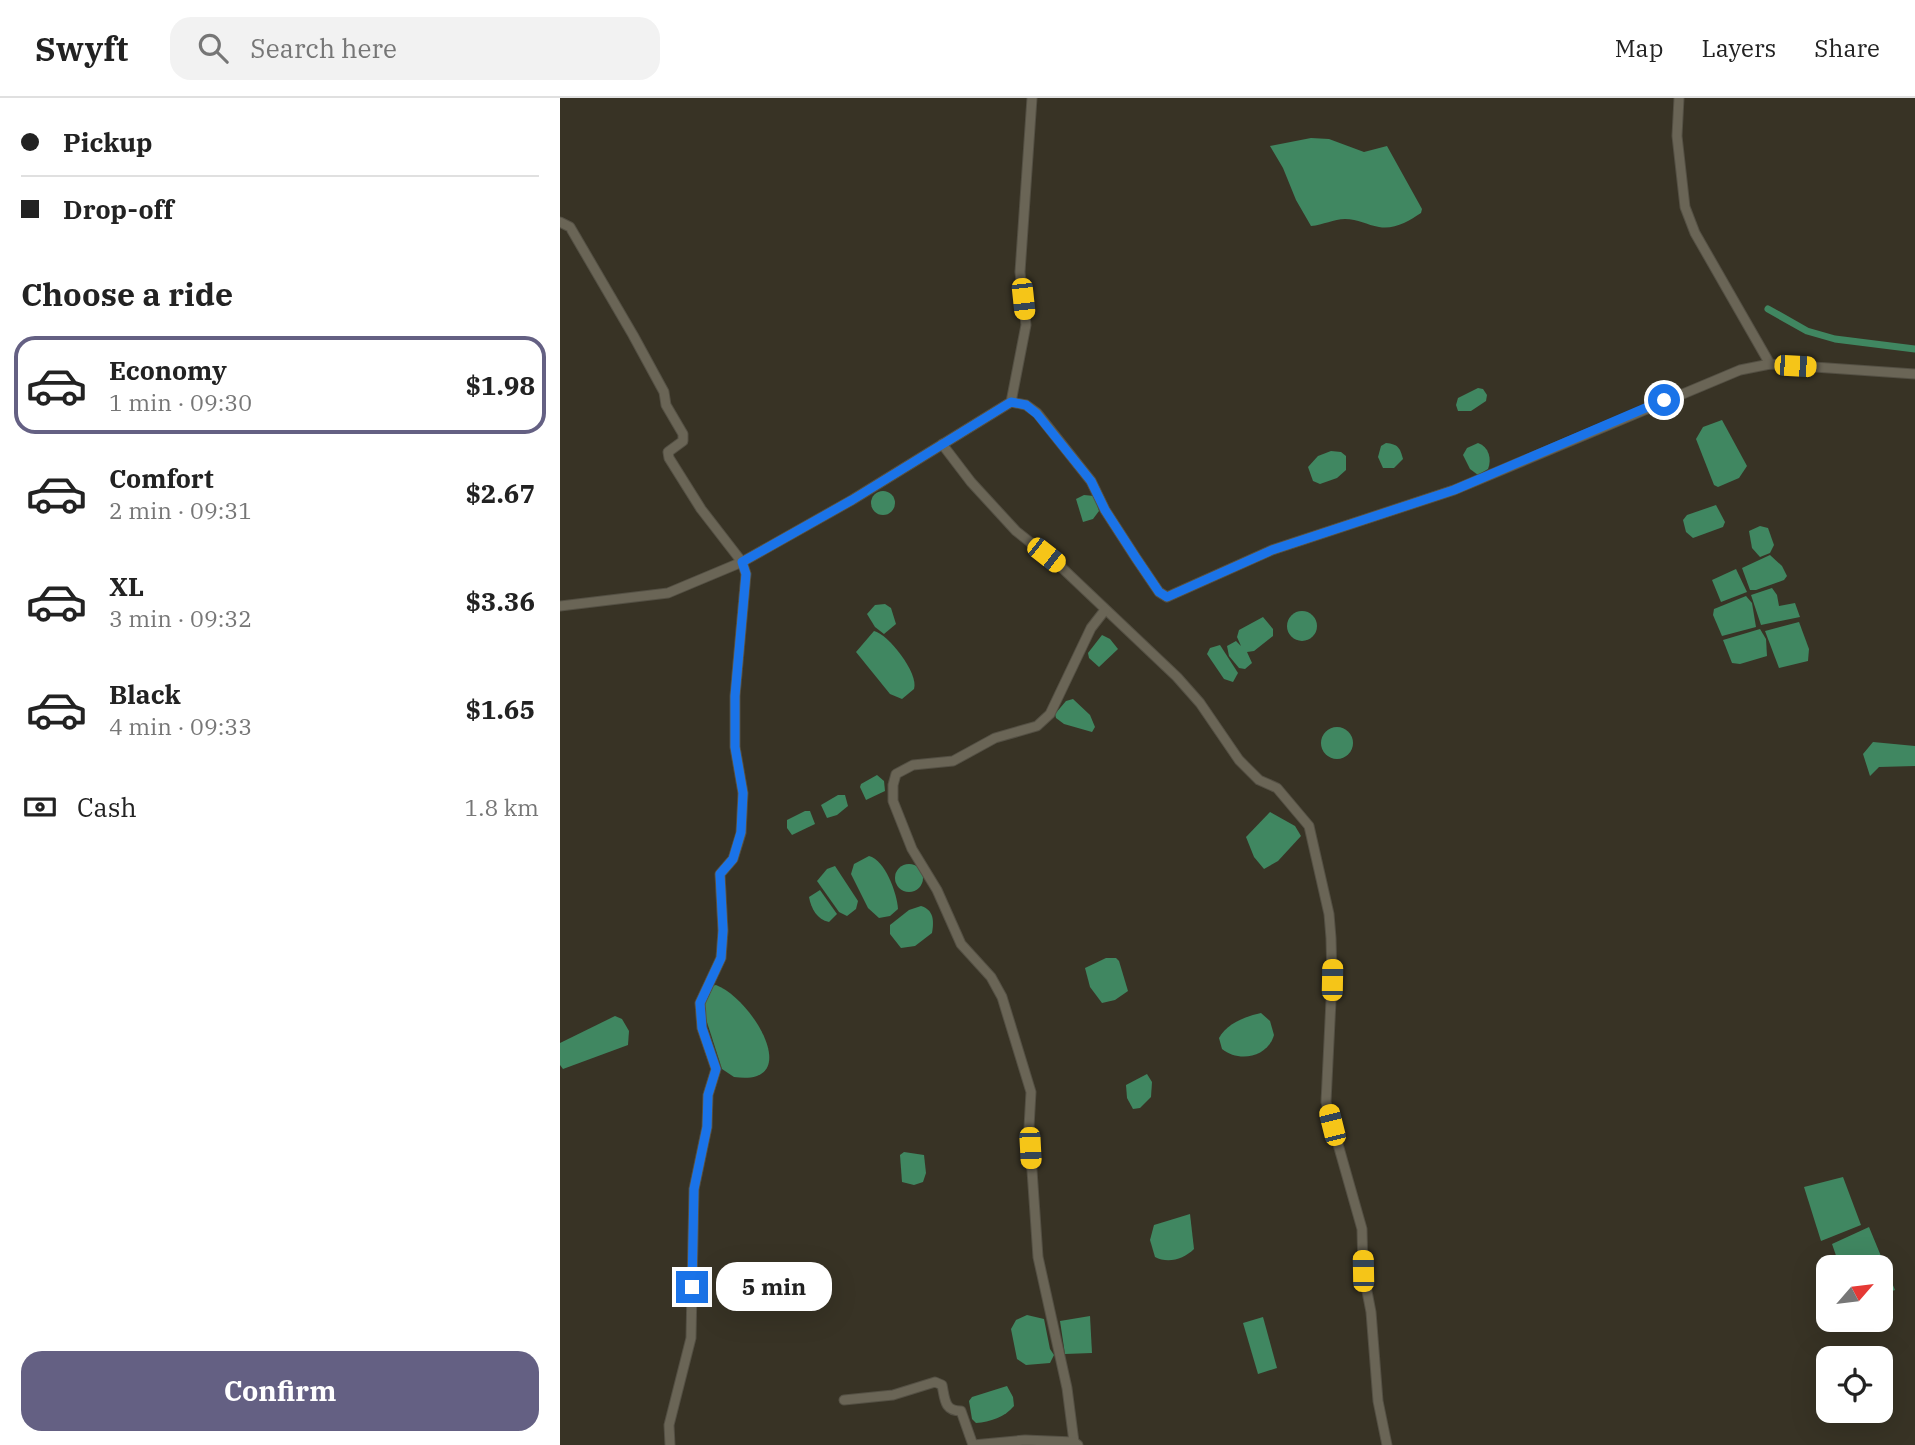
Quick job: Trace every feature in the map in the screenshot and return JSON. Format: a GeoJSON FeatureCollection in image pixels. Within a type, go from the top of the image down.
{"type":"FeatureCollection","features":[{"type":"Feature","properties":{"kind":"street"},"geometry":{"type":"LineString","coordinates":[[1011,402],[1026,325],[1021,258],[1032,98]]}},
{"type":"Feature","properties":{"kind":"street"},"geometry":{"type":"LineString","coordinates":[[1679,98],[1677,136],[1685,207],[1695,233],[1770,364]]}},
{"type":"Feature","properties":{"kind":"street"},"geometry":{"type":"LineString","coordinates":[[560,222],[569,225],[574,232],[633,335],[663,392],[666,405],[683,434],[683,441],[668,452],[669,458],[701,509],[742,562],[746,574],[735,696],[736,761],[743,793],[742,825],[733,859],[720,874],[723,930],[721,958],[700,1003],[702,1028],[716,1069],[708,1095],[707,1127],[694,1189],[691,1338],[669,1425],[670,1445]]}},
{"type":"Feature","properties":{"kind":"street"},"geometry":{"type":"LineString","coordinates":[[560,606],[668,593],[742,562],[852,500],[1011,402],[1026,405],[1060,442],[1091,481],[1105,510],[1159,592],[1167,597],[1272,550],[1454,490],[1740,370],[1770,364],[1915,374]]}},
{"type":"Feature","properties":{"kind":"street"},"geometry":{"type":"LineString","coordinates":[[942,444],[971,482],[1016,531],[1060,566],[1177,677],[1200,703],[1239,760],[1259,780],[1277,788],[1299,812],[1311,834],[1329,914],[1331,938],[1332,980],[1326,1102],[1362,1229],[1363,1271],[1371,1312],[1378,1401],[1387,1445]]}},
{"type":"Feature","properties":{"kind":"street"},"geometry":{"type":"LineString","coordinates":[[844,1400],[893,1395],[935,1382],[942,1385],[947,1407],[952,1411],[961,1411],[973,1445],[1025,1440],[1076,1443],[1067,1388],[1038,1257],[1029,1127],[1031,1092],[1002,997],[991,977],[961,944],[937,890],[912,849],[893,801],[893,785],[896,775],[913,765],[953,761],[995,738],[1037,726],[1055,705],[1091,628],[1105,610]]}},
{"type":"Feature","properties":{"kind":"shaded area"},"geometry":{"type":"Polygon","coordinates":[[[1311,138],[1329,139],[1364,152],[1387,146],[1422,209],[1421,213],[1390,227],[1345,219],[1311,226],[1270,146],[1311,138]]]}},
{"type":"Feature","properties":{"kind":"shaded area"},"geometry":{"type":"Polygon","coordinates":[[[1478,388],[1483,389],[1487,395],[1486,401],[1471,411],[1458,411],[1458,398],[1478,388]]]}},
{"type":"Feature","properties":{"kind":"shaded area"},"geometry":{"type":"Polygon","coordinates":[[[1722,420],[1747,466],[1739,478],[1718,487],[1714,485],[1696,439],[1703,427],[1722,420]]]}},
{"type":"Feature","properties":{"kind":"shaded area"},"geometry":{"type":"Polygon","coordinates":[[[1386,443],[1396,446],[1402,455],[1403,459],[1394,468],[1383,468],[1378,457],[1381,446],[1386,443]]]}},
{"type":"Feature","properties":{"kind":"shaded area"},"geometry":{"type":"Polygon","coordinates":[[[1478,443],[1487,450],[1490,461],[1488,469],[1478,475],[1470,469],[1463,455],[1467,448],[1478,443]]]}},
{"type":"Feature","properties":{"kind":"shaded area"},"geometry":{"type":"Polygon","coordinates":[[[1331,451],[1341,452],[1346,456],[1346,470],[1337,478],[1320,484],[1313,481],[1308,467],[1318,456],[1331,451]]]}},
{"type":"Feature","properties":{"kind":"shaded area"},"geometry":{"type":"Polygon","coordinates":[[[883,491],[894,498],[895,503],[888,514],[883,515],[872,508],[871,503],[878,492],[883,491]]]}},
{"type":"Feature","properties":{"kind":"shaded area"},"geometry":{"type":"Polygon","coordinates":[[[1084,495],[1094,496],[1099,511],[1093,519],[1083,522],[1076,499],[1084,495]]]}},
{"type":"Feature","properties":{"kind":"shaded area"},"geometry":{"type":"Polygon","coordinates":[[[1716,505],[1725,522],[1723,527],[1693,538],[1686,532],[1683,520],[1687,515],[1716,505]]]}},
{"type":"Feature","properties":{"kind":"shaded area"},"geometry":{"type":"Polygon","coordinates":[[[1760,526],[1768,528],[1774,545],[1770,553],[1760,557],[1752,548],[1749,531],[1760,526]]]}},
{"type":"Feature","properties":{"kind":"shaded area"},"geometry":{"type":"Polygon","coordinates":[[[1770,555],[1782,566],[1787,576],[1784,580],[1750,590],[1742,568],[1770,555]]]}},
{"type":"Feature","properties":{"kind":"shaded area"},"geometry":{"type":"Polygon","coordinates":[[[1736,569],[1747,592],[1721,602],[1712,580],[1736,569]]]}},
{"type":"Feature","properties":{"kind":"shaded area"},"geometry":{"type":"Polygon","coordinates":[[[1772,588],[1777,595],[1779,606],[1795,603],[1800,617],[1761,625],[1751,595],[1772,588]]]}},
{"type":"Feature","properties":{"kind":"shaded area"},"geometry":{"type":"Polygon","coordinates":[[[1746,596],[1752,603],[1756,627],[1722,636],[1713,615],[1714,609],[1746,596]]]}},
{"type":"Feature","properties":{"kind":"shaded area"},"geometry":{"type":"Polygon","coordinates":[[[885,604],[891,608],[896,624],[884,634],[875,627],[867,614],[875,605],[885,604]]]}},
{"type":"Feature","properties":{"kind":"shaded area"},"geometry":{"type":"Polygon","coordinates":[[[1302,611],[1312,616],[1317,626],[1312,636],[1302,641],[1292,636],[1287,626],[1292,616],[1302,611]]]}},
{"type":"Feature","properties":{"kind":"shaded area"},"geometry":{"type":"Polygon","coordinates":[[[1263,617],[1273,629],[1273,636],[1254,651],[1247,652],[1252,663],[1245,669],[1239,668],[1229,656],[1227,646],[1236,641],[1241,646],[1237,637],[1239,630],[1263,617]]]}},
{"type":"Feature","properties":{"kind":"shaded area"},"geometry":{"type":"Polygon","coordinates":[[[1799,622],[1809,649],[1808,661],[1779,668],[1765,631],[1799,622]]]}},
{"type":"Feature","properties":{"kind":"shaded area"},"geometry":{"type":"Polygon","coordinates":[[[1760,629],[1766,639],[1767,656],[1740,664],[1732,663],[1723,640],[1760,629]]]}},
{"type":"Feature","properties":{"kind":"shaded area"},"geometry":{"type":"Polygon","coordinates":[[[874,631],[894,646],[912,674],[914,689],[902,699],[890,694],[856,652],[874,631]]]}},
{"type":"Feature","properties":{"kind":"shaded area"},"geometry":{"type":"Polygon","coordinates":[[[1102,635],[1110,639],[1118,649],[1099,667],[1089,658],[1088,653],[1102,635]]]}},
{"type":"Feature","properties":{"kind":"shaded area"},"geometry":{"type":"Polygon","coordinates":[[[1220,645],[1238,673],[1233,682],[1224,679],[1207,654],[1210,648],[1220,645]]]}},
{"type":"Feature","properties":{"kind":"shaded area"},"geometry":{"type":"Polygon","coordinates":[[[1073,699],[1090,715],[1095,727],[1092,732],[1064,724],[1056,718],[1055,714],[1066,701],[1073,699]]]}},
{"type":"Feature","properties":{"kind":"shaded area"},"geometry":{"type":"Polygon","coordinates":[[[1337,727],[1348,732],[1353,743],[1348,754],[1337,759],[1326,754],[1321,743],[1326,732],[1337,727]]]}},
{"type":"Feature","properties":{"kind":"shaded area"},"geometry":{"type":"Polygon","coordinates":[[[1873,742],[1915,746],[1915,766],[1879,767],[1870,776],[1863,754],[1873,742]]]}},
{"type":"Feature","properties":{"kind":"shaded area"},"geometry":{"type":"Polygon","coordinates":[[[877,775],[884,781],[885,791],[866,800],[861,784],[877,775]]]}},
{"type":"Feature","properties":{"kind":"shaded area"},"geometry":{"type":"Polygon","coordinates":[[[838,795],[845,795],[848,806],[837,815],[827,818],[821,805],[838,795]]]}},
{"type":"Feature","properties":{"kind":"shaded area"},"geometry":{"type":"Polygon","coordinates":[[[810,811],[815,824],[792,835],[787,828],[787,820],[810,811]]]}},
{"type":"Feature","properties":{"kind":"shaded area"},"geometry":{"type":"Polygon","coordinates":[[[1270,812],[1295,826],[1301,836],[1278,861],[1264,869],[1254,857],[1246,837],[1270,812]]]}},
{"type":"Feature","properties":{"kind":"shaded area"},"geometry":{"type":"Polygon","coordinates":[[[869,856],[885,870],[893,886],[898,909],[890,916],[879,918],[868,908],[851,874],[854,864],[869,856]]]}},
{"type":"Feature","properties":{"kind":"shaded area"},"geometry":{"type":"Polygon","coordinates":[[[909,864],[919,868],[923,878],[919,888],[909,892],[899,888],[895,878],[899,868],[909,864]]]}},
{"type":"Feature","properties":{"kind":"shaded area"},"geometry":{"type":"Polygon","coordinates":[[[835,866],[858,901],[856,909],[847,916],[839,912],[817,881],[827,869],[835,866]]]}},
{"type":"Feature","properties":{"kind":"shaded area"},"geometry":{"type":"Polygon","coordinates":[[[820,890],[837,914],[829,922],[818,916],[810,901],[809,897],[820,890]]]}},
{"type":"Feature","properties":{"kind":"shaded area"},"geometry":{"type":"Polygon","coordinates":[[[921,906],[932,916],[932,933],[915,946],[901,948],[890,934],[890,925],[909,910],[921,906]]]}},
{"type":"Feature","properties":{"kind":"shaded area"},"geometry":{"type":"Polygon","coordinates":[[[1106,958],[1116,958],[1119,961],[1128,991],[1115,1000],[1102,1003],[1090,987],[1085,968],[1106,958]]]}},
{"type":"Feature","properties":{"kind":"shaded area"},"geometry":{"type":"Polygon","coordinates":[[[716,985],[730,993],[744,1007],[766,1040],[769,1056],[766,1069],[755,1076],[734,1077],[722,1069],[705,1016],[704,1004],[712,986],[716,985]]]}},
{"type":"Feature","properties":{"kind":"shaded area"},"geometry":{"type":"Polygon","coordinates":[[[1261,1013],[1270,1021],[1274,1035],[1266,1048],[1252,1056],[1244,1057],[1222,1049],[1219,1038],[1226,1029],[1261,1013]]]}},
{"type":"Feature","properties":{"kind":"shaded area"},"geometry":{"type":"Polygon","coordinates":[[[615,1016],[622,1019],[629,1031],[628,1045],[563,1069],[560,1065],[560,1043],[615,1016]]]}},
{"type":"Feature","properties":{"kind":"shaded area"},"geometry":{"type":"Polygon","coordinates":[[[1147,1074],[1152,1082],[1151,1097],[1140,1108],[1133,1109],[1127,1098],[1126,1085],[1147,1074]]]}},
{"type":"Feature","properties":{"kind":"shaded area"},"geometry":{"type":"Polygon","coordinates":[[[904,1152],[924,1155],[926,1173],[923,1182],[914,1185],[902,1182],[900,1155],[904,1152]]]}},
{"type":"Feature","properties":{"kind":"shaded area"},"geometry":{"type":"Polygon","coordinates":[[[1843,1177],[1861,1225],[1821,1241],[1804,1187],[1843,1177]]]}},
{"type":"Feature","properties":{"kind":"shaded area"},"geometry":{"type":"Polygon","coordinates":[[[1190,1214],[1194,1249],[1176,1259],[1155,1257],[1150,1240],[1154,1225],[1190,1214]]]}},
{"type":"Feature","properties":{"kind":"shaded area"},"geometry":{"type":"Polygon","coordinates":[[[1869,1227],[1881,1255],[1836,1255],[1832,1244],[1869,1227]]]}},
{"type":"Feature","properties":{"kind":"shaded area"},"geometry":{"type":"Polygon","coordinates":[[[1027,1315],[1044,1319],[1050,1349],[1054,1355],[1050,1363],[1026,1365],[1017,1359],[1011,1329],[1016,1320],[1027,1315]]]}},
{"type":"Feature","properties":{"kind":"shaded area"},"geometry":{"type":"Polygon","coordinates":[[[1090,1316],[1092,1353],[1065,1354],[1060,1321],[1090,1316]]]}},
{"type":"Feature","properties":{"kind":"shaded area"},"geometry":{"type":"Polygon","coordinates":[[[1263,1317],[1277,1368],[1258,1374],[1243,1323],[1263,1317]]]}},
{"type":"Feature","properties":{"kind":"shaded area"},"geometry":{"type":"Polygon","coordinates":[[[1007,1386],[1014,1406],[997,1418],[976,1423],[972,1419],[969,1401],[972,1397],[1007,1386]]]}},
{"type":"Feature","properties":{"kind":"waterway"},"geometry":{"type":"LineString","coordinates":[[1768,309],[1807,331],[1835,339],[1915,349]]}},
{"type":"Feature","properties":{"kind":"route"},"geometry":{"type":"LineString","coordinates":[[692,1287],[694,1189],[707,1127],[708,1095],[716,1069],[702,1028],[700,1003],[721,958],[723,930],[720,874],[733,859],[741,832],[743,793],[736,761],[735,696],[746,574],[742,562],[852,500],[1011,402],[1026,405],[1037,414],[1091,481],[1105,510],[1136,558],[1159,592],[1167,597],[1272,550],[1454,490],[1664,400]]}}]}
